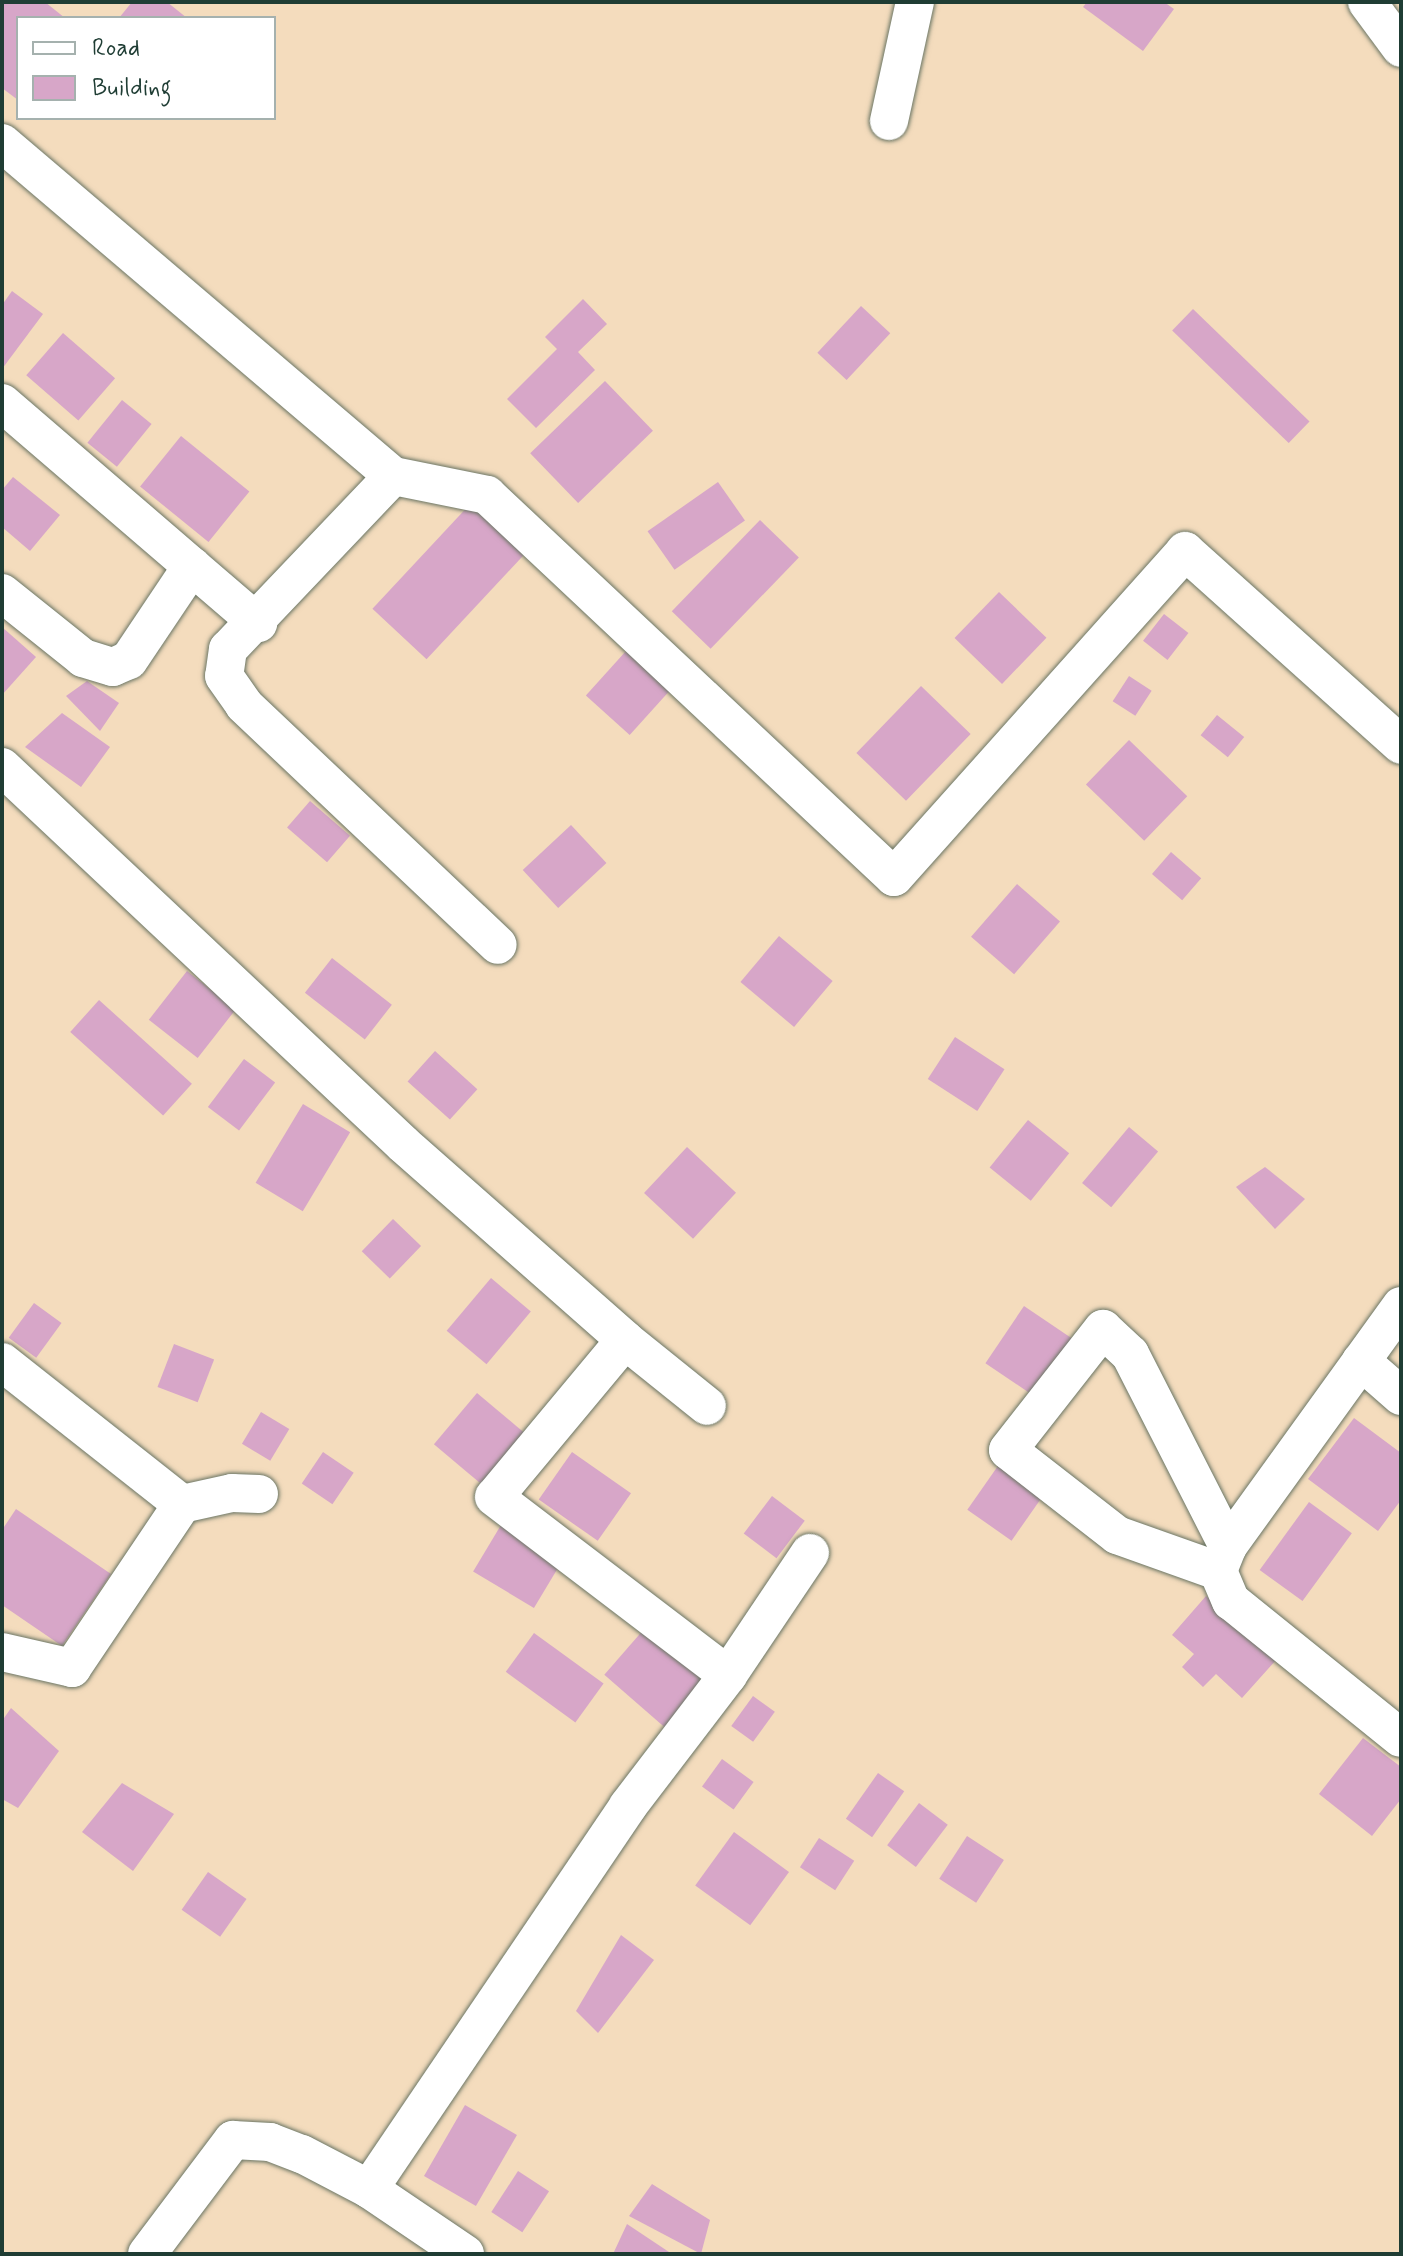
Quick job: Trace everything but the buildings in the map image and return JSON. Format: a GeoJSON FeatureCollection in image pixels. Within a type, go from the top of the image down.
{"type":"FeatureCollection","features":[{"type":"Feature","properties":{"kind":"street"},"geometry":{"type":"LineString","coordinates":[[889,121],[915,2]]}},
{"type":"Feature","properties":{"kind":"street"},"geometry":{"type":"LineString","coordinates":[[1367,2],[1401,48]]}},
{"type":"Feature","properties":{"kind":"street"},"geometry":{"type":"LineString","coordinates":[[2,143],[393,476],[487,495],[894,877],[1185,551],[1401,745]]}},
{"type":"Feature","properties":{"kind":"street"},"geometry":{"type":"LineString","coordinates":[[2,403],[258,623]]}},
{"type":"Feature","properties":{"kind":"street"},"geometry":{"type":"LineString","coordinates":[[393,476],[258,623],[228,649],[224,676],[244,705],[498,945]]}},
{"type":"Feature","properties":{"kind":"street"},"geometry":{"type":"LineString","coordinates":[[2,593],[83,658],[113,667],[129,660],[192,566]]}},
{"type":"Feature","properties":{"kind":"street"},"geometry":{"type":"LineString","coordinates":[[2,767],[403,1144],[625,1340],[707,1406]]}},
{"type":"Feature","properties":{"kind":"street"},"geometry":{"type":"LineString","coordinates":[[1223,1558],[1401,1306]]}},
{"type":"Feature","properties":{"kind":"street"},"geometry":{"type":"LineString","coordinates":[[1223,1558],[1117,1535],[1008,1450],[1103,1329],[1130,1354],[1223,1558],[1231,1601],[1401,1738]]}},
{"type":"Feature","properties":{"kind":"street"},"geometry":{"type":"LineString","coordinates":[[625,1340],[494,1497],[728,1675]]}},
{"type":"Feature","properties":{"kind":"street"},"geometry":{"type":"LineString","coordinates":[[1361,1361],[1401,1396]]}},
{"type":"Feature","properties":{"kind":"street"},"geometry":{"type":"LineString","coordinates":[[2,1362],[182,1504]]}},
{"type":"Feature","properties":{"kind":"street"},"geometry":{"type":"LineString","coordinates":[[2,1652],[72,1668],[182,1504],[232,1493],[259,1494]]}},
{"type":"Feature","properties":{"kind":"street"},"geometry":{"type":"LineString","coordinates":[[369,2189],[628,1806],[728,1675],[810,1553]]}},
{"type":"Feature","properties":{"kind":"street"},"geometry":{"type":"LineString","coordinates":[[147,2254],[233,2140],[270,2142],[369,2189],[465,2254]]}}]}
